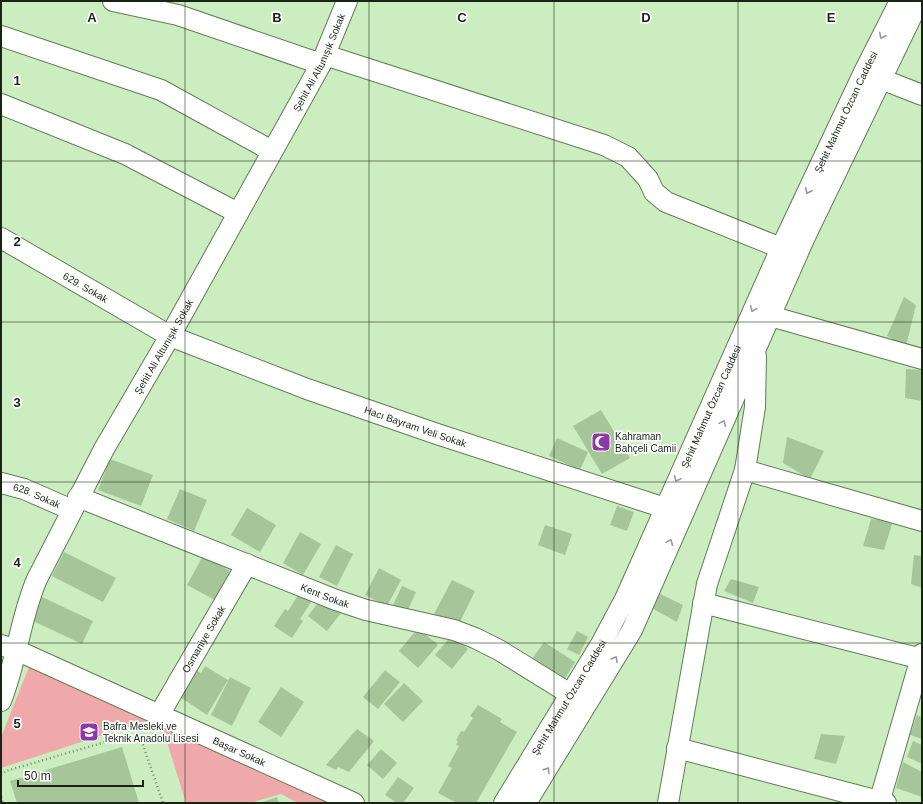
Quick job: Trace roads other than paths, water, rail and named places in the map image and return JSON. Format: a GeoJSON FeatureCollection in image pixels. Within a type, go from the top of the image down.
{"type":"FeatureCollection","features":[{"type":"Feature","properties":{"kind":"street"},"geometry":{"type":"LineString","coordinates":[[113,1],[178,14],[604,145],[628,157],[648,179],[654,192],[666,202],[781,248]]}},
{"type":"Feature","properties":{"kind":"street","name":"Şehit Ali Altunışık Sokak"},"geometry":{"type":"LineString","coordinates":[[1,701],[9,647],[27,601],[75,503],[170,336],[323,59],[347,1]]}},
{"type":"Feature","properties":{"kind":"street","name":"Şehit Mahmut Özcan Caddesi"},"geometry":{"type":"LineString","coordinates":[[526,803],[632,630],[804,239],[881,79],[913,8]]}},
{"type":"Feature","properties":{"kind":"street","name":"Şehit Mahmut Özcan Caddesi"},"geometry":{"type":"LineString","coordinates":[[504,803],[618,611],[781,248],[864,72],[913,8]]}},
{"type":"Feature","properties":{"kind":"street"},"geometry":{"type":"LineString","coordinates":[[1,36],[161,90],[272,152]]}},
{"type":"Feature","properties":{"kind":"street"},"geometry":{"type":"LineString","coordinates":[[881,79],[922,95]]}},
{"type":"Feature","properties":{"kind":"street"},"geometry":{"type":"LineString","coordinates":[[1,104],[125,154],[238,213]]}},
{"type":"Feature","properties":{"kind":"street","name":"629. Sokak"},"geometry":{"type":"LineString","coordinates":[[1,238],[170,336]]}},
{"type":"Feature","properties":{"kind":"street"},"geometry":{"type":"LineString","coordinates":[[770,316],[922,359]]}},
{"type":"Feature","properties":{"kind":"street","name":"Hacı Bayram Veli Sokak"},"geometry":{"type":"LineString","coordinates":[[170,336],[307,389],[423,429],[665,508]]}},
{"type":"Feature","properties":{"kind":"street"},"geometry":{"type":"LineString","coordinates":[[668,803],[707,584],[745,470],[755,407],[755,349]]}},
{"type":"Feature","properties":{"kind":"street"},"geometry":{"type":"LineString","coordinates":[[745,470],[922,522]]}},
{"type":"Feature","properties":{"kind":"street","name":"628. Sokak"},"geometry":{"type":"LineString","coordinates":[[1,483],[75,503]]}},
{"type":"Feature","properties":{"kind":"street","name":"Kent Sokak"},"geometry":{"type":"LineString","coordinates":[[75,503],[186,541],[366,610],[454,630],[475,638],[499,650],[570,694]]}},
{"type":"Feature","properties":{"kind":"street","name":"Osmaniye Sokak"},"geometry":{"type":"LineString","coordinates":[[159,715],[247,564]]}},
{"type":"Feature","properties":{"kind":"street"},"geometry":{"type":"LineString","coordinates":[[678,748],[881,802],[922,657],[703,603]]}},
{"type":"Feature","properties":{"kind":"street","name":"Başar Sokak"},"geometry":{"type":"LineString","coordinates":[[9,647],[354,803]]}},
{"type":"Feature","properties":{"kind":"place","name":"Kahraman Bahçeli Camii"},"geometry":{"type":"Point","coordinates":[601,442]}},
{"type":"Feature","properties":{"kind":"place","name":"Bafra Mesleki ve Teknik Anadolu Lisesi"},"geometry":{"type":"Point","coordinates":[89,732]}}]}
